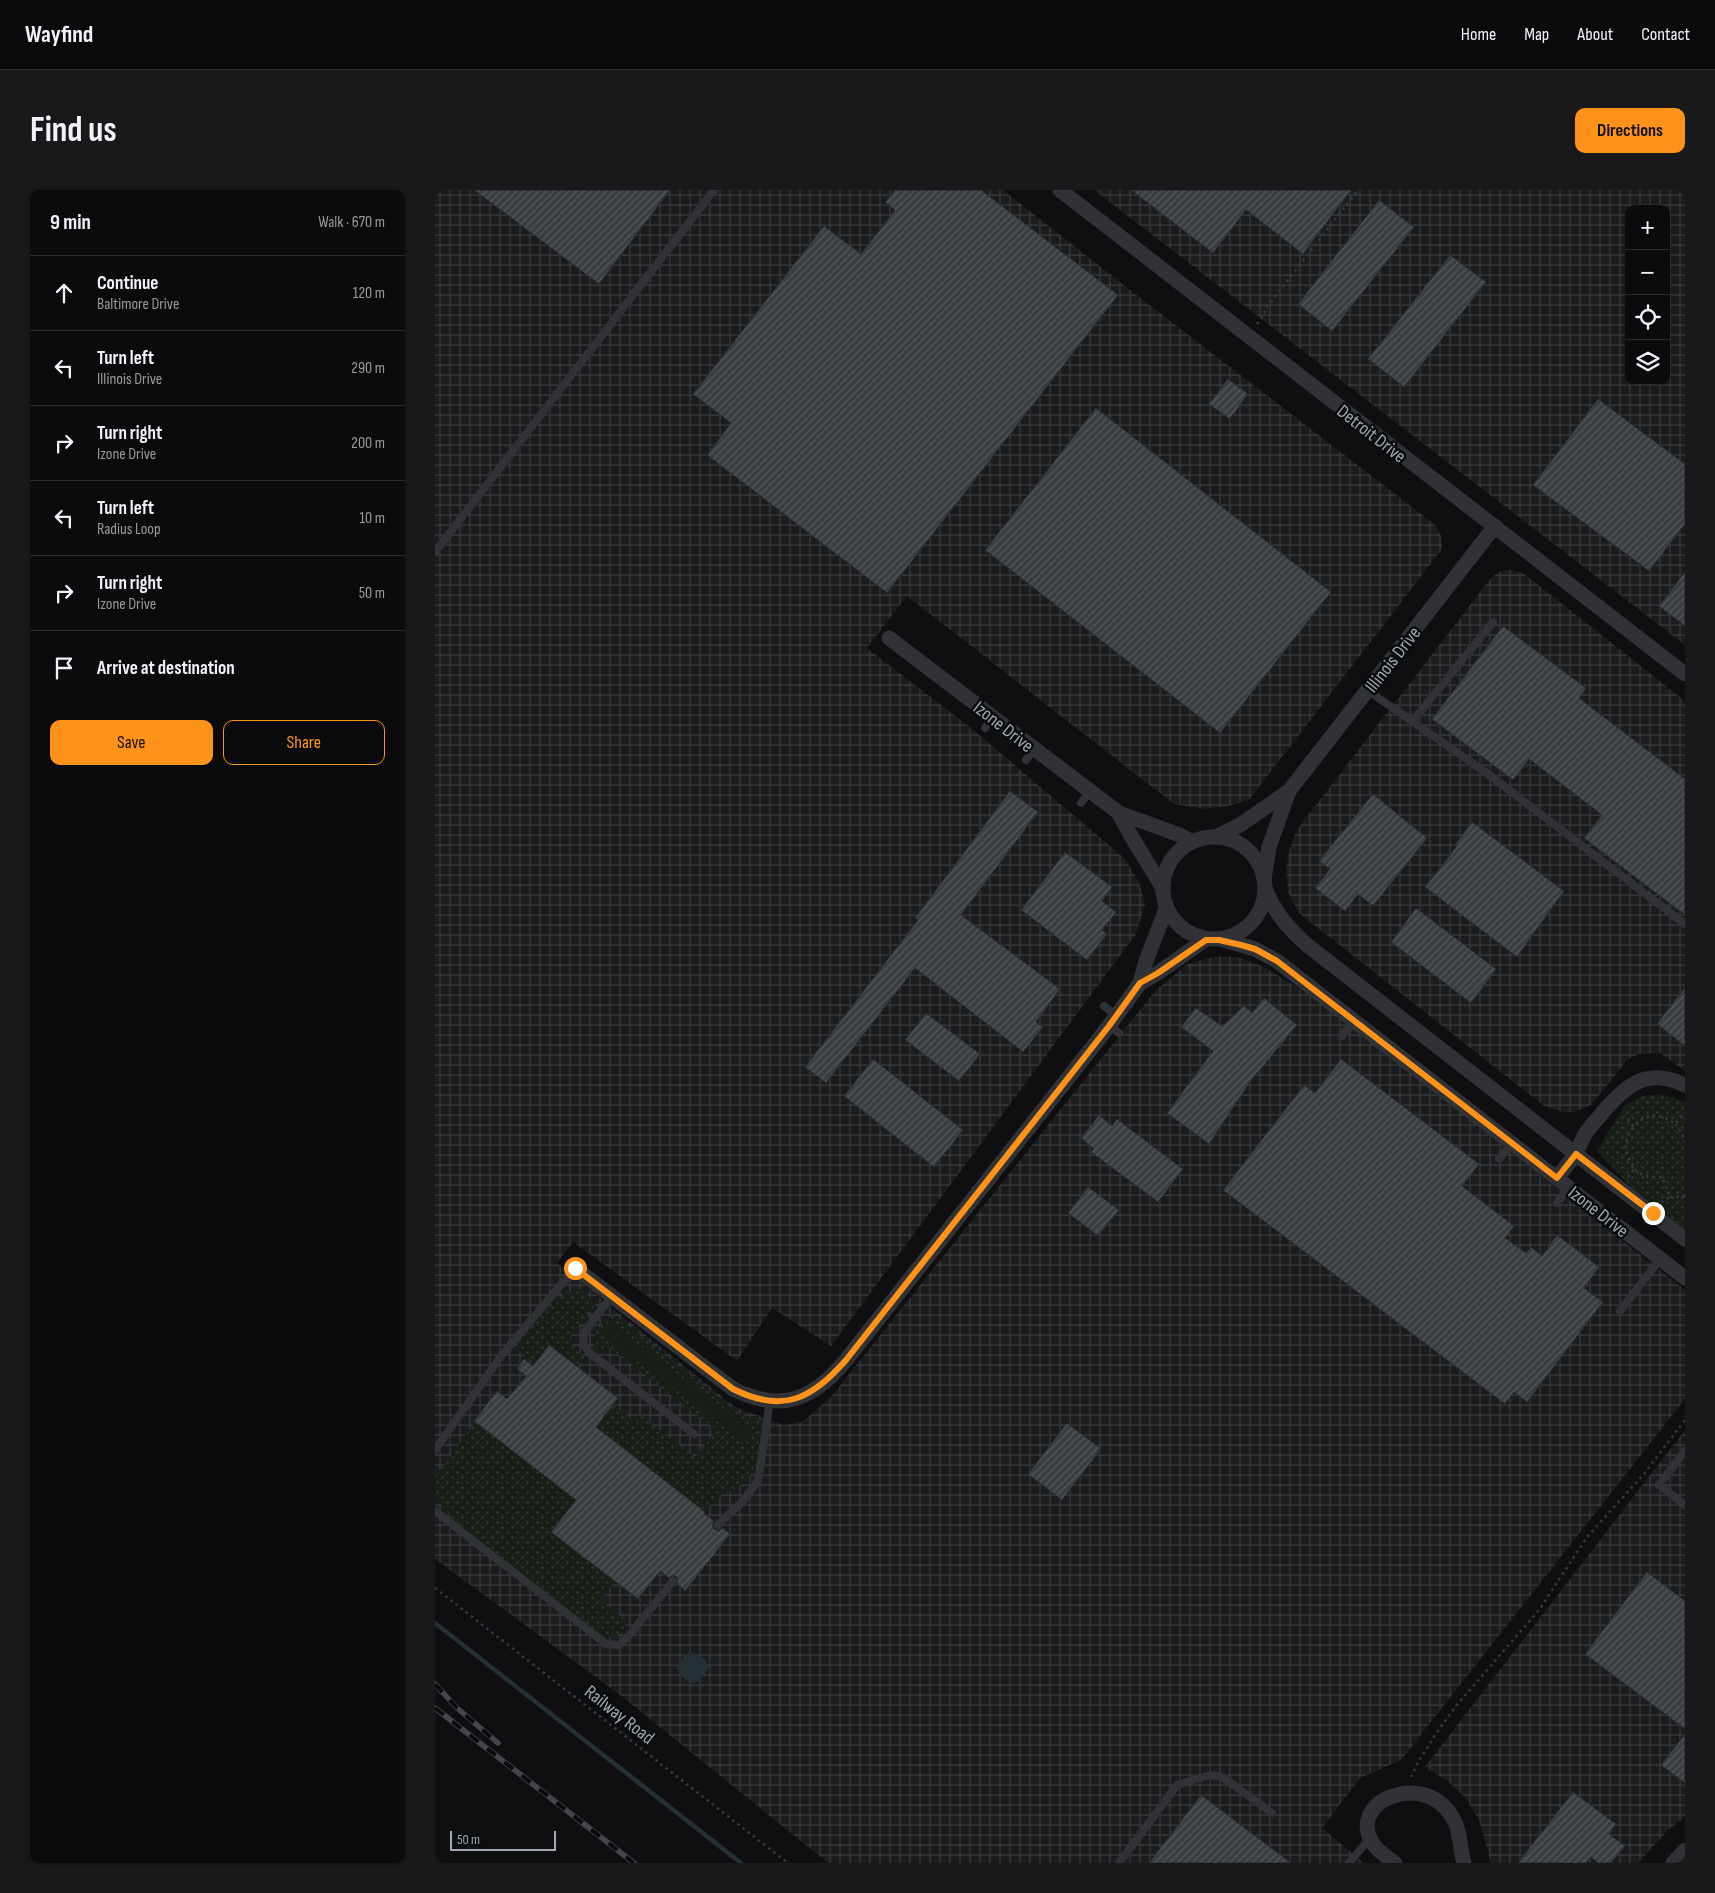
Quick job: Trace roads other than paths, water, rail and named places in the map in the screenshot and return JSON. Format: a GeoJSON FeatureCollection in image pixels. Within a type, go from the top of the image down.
{"type":"FeatureCollection","features":[{"type":"Feature","properties":{"kind":"street","name":"Detroit Drive"},"geometry":{"type":"LineString","coordinates":[[1060,190],[1685,674]]}},
{"type":"Feature","properties":{"kind":"street","name":"Illinois Drive"},"geometry":{"type":"LineString","coordinates":[[1265,883],[1272,837],[1289,791],[1495,526]]}},
{"type":"Feature","properties":{"kind":"street","name":"Izone Drive"},"geometry":{"type":"LineString","coordinates":[[889,638],[989,722],[1085,797],[1119,813],[1180,835],[1192,842]]}},
{"type":"Feature","properties":{"kind":"street","name":"Illinois Drive"},"geometry":{"type":"LineString","coordinates":[[1217,837],[1240,825],[1289,791]]}},
{"type":"Feature","properties":{"kind":"street","name":"Izone Drive"},"geometry":{"type":"LineString","coordinates":[[1119,813],[1127,831],[1148,861],[1162,887]]}},
{"type":"Feature","properties":{"kind":"street"},"geometry":{"type":"LineString","coordinates":[[1140,983],[1213,940],[1234,936],[1247,928],[1257,916],[1263,903],[1265,883],[1255,858],[1238,843],[1217,837],[1200,839],[1180,849],[1170,860],[1164,873],[1162,887],[1166,909],[1176,924],[1190,934],[1213,940]]}},
{"type":"Feature","properties":{"kind":"street","name":"Izone Drive"},"geometry":{"type":"LineString","coordinates":[[1265,883],[1271,902],[1279,916],[1296,935],[1685,1239]]}},
{"type":"Feature","properties":{"kind":"street"},"geometry":{"type":"LineString","coordinates":[[575,1268],[733,1389],[758,1399],[778,1402],[796,1399],[825,1383],[846,1360],[1140,983],[1146,960],[1166,909]]}},
{"type":"Feature","properties":{"kind":"street","name":"Izone Drive"},"geometry":{"type":"LineString","coordinates":[[1213,940],[1255,949],[1277,961],[1685,1278]]}},
{"type":"Feature","properties":{"kind":"street"},"geometry":{"type":"LineString","coordinates":[[1563,1183],[1576,1154],[1592,1126],[1622,1090],[1639,1080],[1660,1073],[1685,1085]]}},
{"type":"Feature","properties":{"kind":"street"},"geometry":{"type":"LineString","coordinates":[[1395,1863],[1380,1851],[1370,1838],[1370,1816],[1380,1802],[1409,1792],[1434,1798],[1450,1813],[1458,1831],[1464,1863]]}},
{"type":"Feature","properties":{"kind":"street"},"geometry":{"type":"LineString","coordinates":[[1673,1863],[1685,1850]]}},
{"type":"Feature","properties":{"kind":"lane"},"geometry":{"type":"LineString","coordinates":[[435,552],[714,190]]}},
{"type":"Feature","properties":{"kind":"lane"},"geometry":{"type":"LineString","coordinates":[[1412,722],[1493,622]]}},
{"type":"Feature","properties":{"kind":"lane"},"geometry":{"type":"LineString","coordinates":[[1367,690],[1488,774],[1685,924]]}},
{"type":"Feature","properties":{"kind":"lane"},"geometry":{"type":"LineString","coordinates":[[1342,1036],[1354,1020]]}},
{"type":"Feature","properties":{"kind":"lane"},"geometry":{"type":"LineString","coordinates":[[1499,1159],[1512,1143]]}},
{"type":"Feature","properties":{"kind":"lane"},"geometry":{"type":"LineString","coordinates":[[1557,1203],[1563,1183]]}},
{"type":"Feature","properties":{"kind":"lane"},"geometry":{"type":"LineString","coordinates":[[1620,1311],[1660,1259]]}},
{"type":"Feature","properties":{"kind":"lane"},"geometry":{"type":"LineString","coordinates":[[435,1450],[501,1356],[575,1268]]}},
{"type":"Feature","properties":{"kind":"lane"},"geometry":{"type":"LineString","coordinates":[[612,1296],[585,1331],[584,1345],[590,1353],[694,1434]]}},
{"type":"Feature","properties":{"kind":"lane"},"geometry":{"type":"LineString","coordinates":[[718,1525],[743,1501],[758,1481],[770,1401]]}},
{"type":"Feature","properties":{"kind":"lane"},"geometry":{"type":"LineString","coordinates":[[1685,1451],[1659,1485],[1685,1505]]}},
{"type":"Feature","properties":{"kind":"lane"},"geometry":{"type":"LineString","coordinates":[[435,1511],[606,1644],[619,1645],[628,1637],[673,1581]]}},
{"type":"Feature","properties":{"kind":"lane"},"geometry":{"type":"LineString","coordinates":[[1119,1863],[1177,1785],[1211,1776],[1221,1777],[1272,1813]]}},
{"type":"Feature","properties":{"kind":"lane"},"geometry":{"type":"LineString","coordinates":[[1349,1863],[1370,1838]]}},
{"type":"Feature","properties":{"kind":"waterway"},"geometry":{"type":"LineString","coordinates":[[435,1623],[741,1863]]}},
{"type":"Feature","properties":{"kind":"railway"},"geometry":{"type":"LineString","coordinates":[[435,1684],[457,1708],[498,1743]]}},
{"type":"Feature","properties":{"kind":"railway"},"geometry":{"type":"LineString","coordinates":[[435,1708],[634,1863]]}}]}
